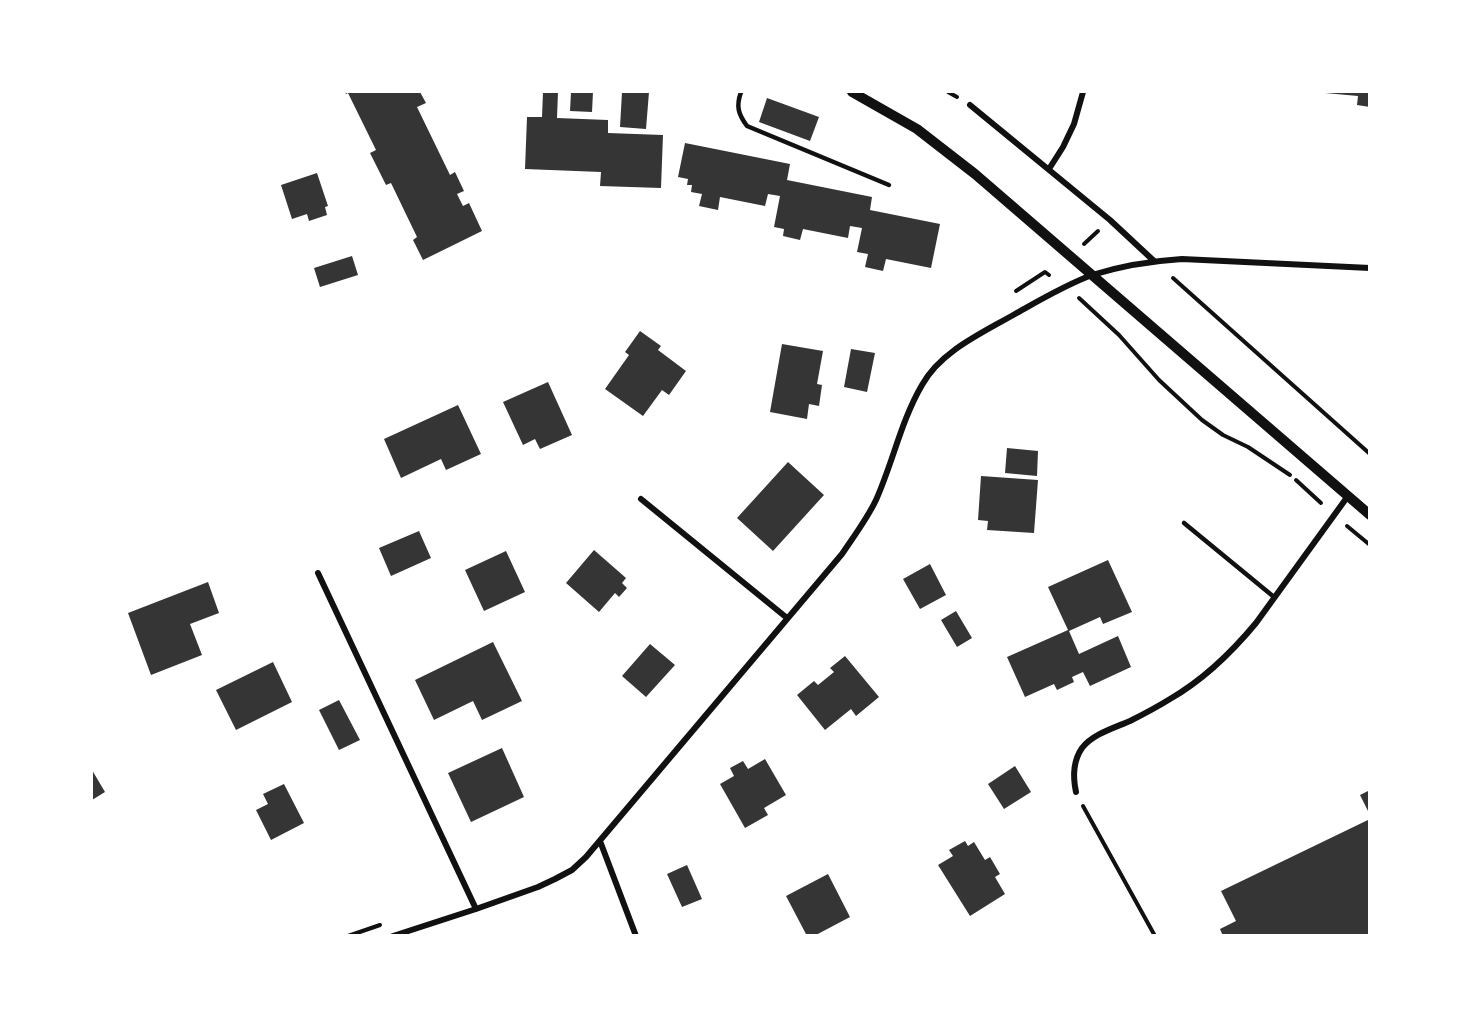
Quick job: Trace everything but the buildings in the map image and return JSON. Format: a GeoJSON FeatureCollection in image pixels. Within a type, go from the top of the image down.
{"type":"FeatureCollection","features":[{"type":"Feature","properties":{"kind":"street"},"geometry":{"type":"LineString","coordinates":[[852,92],[917,129],[975,174],[1370,515]]}},
{"type":"Feature","properties":{"kind":"street"},"geometry":{"type":"LineString","coordinates":[[1049,170],[1074,124],[1083,92]]}},
{"type":"Feature","properties":{"kind":"street"},"geometry":{"type":"LineString","coordinates":[[970,105],[1110,220],[1154,261]]}},
{"type":"Feature","properties":{"kind":"street"},"geometry":{"type":"LineString","coordinates":[[393,936],[538,887],[572,870],[600,842],[842,554],[866,519],[883,484],[915,398],[931,371],[966,342],[1063,286],[1093,275],[1154,261],[1182,259],[1370,268]]}},
{"type":"Feature","properties":{"kind":"street"},"geometry":{"type":"LineString","coordinates":[[1076,792],[1073,782],[1074,771],[1081,749],[1088,742],[1174,698],[1208,673],[1241,641],[1348,496]]}},
{"type":"Feature","properties":{"kind":"street"},"geometry":{"type":"LineString","coordinates":[[641,499],[787,618]]}},
{"type":"Feature","properties":{"kind":"street"},"geometry":{"type":"LineString","coordinates":[[318,573],[476,909]]}},
{"type":"Feature","properties":{"kind":"street"},"geometry":{"type":"LineString","coordinates":[[600,842],[636,936]]}},
{"type":"Feature","properties":{"kind":"lane"},"geometry":{"type":"LineString","coordinates":[[741,92],[737,102],[740,118],[747,126],[889,186]]}},
{"type":"Feature","properties":{"kind":"lane"},"geometry":{"type":"LineString","coordinates":[[1184,523],[1274,597]]}},
{"type":"Feature","properties":{"kind":"path"},"geometry":{"type":"LineString","coordinates":[[1154,261],[1370,454]]}},
{"type":"Feature","properties":{"kind":"path"},"geometry":{"type":"LineString","coordinates":[[1008,296],[1045,272],[1101,317],[1159,380],[1202,420],[1289,474],[1370,545]]}},
{"type":"Feature","properties":{"kind":"path"},"geometry":{"type":"LineString","coordinates":[[1076,792],[1155,936]]}},
{"type":"Feature","properties":{"kind":"path"},"geometry":{"type":"LineString","coordinates":[[348,936],[381,925]]}}]}
